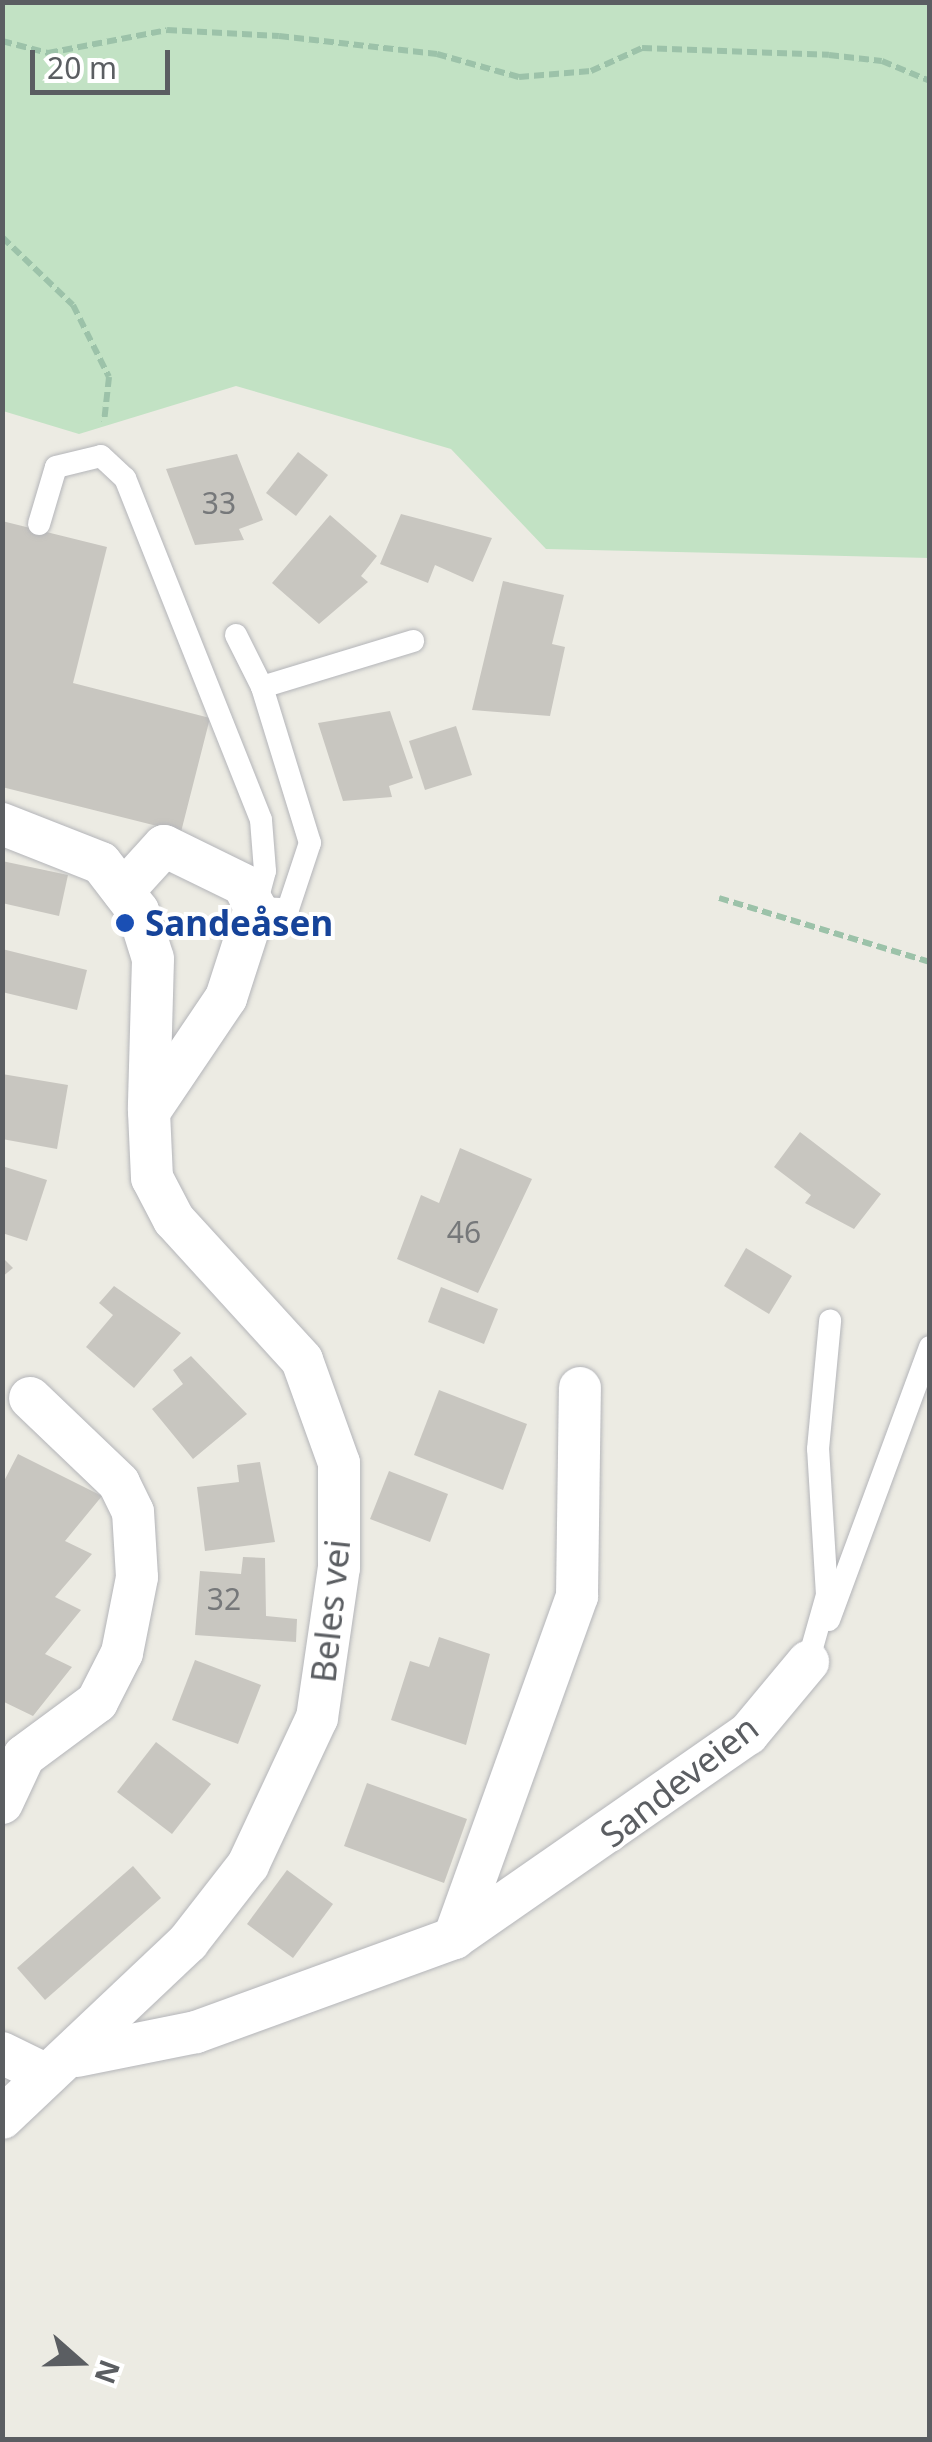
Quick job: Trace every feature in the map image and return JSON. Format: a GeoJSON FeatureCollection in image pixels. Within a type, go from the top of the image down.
{"type":"FeatureCollection","features":[{"type":"Feature","properties":{"kind":"street","name":"Beles vei"},"geometry":{"type":"LineString","coordinates":[[2,824],[102,864],[123,891],[153,959],[149,1112],[152,1178],[174,1220],[302,1360],[331,1421],[340,1568],[317,1718],[284,1804],[188,1942],[29,2063],[2,2118]]}},
{"type":"Feature","properties":{"kind":"street"},"geometry":{"type":"LineString","coordinates":[[123,891],[164,846],[244,885],[255,908],[226,998],[149,1112]]}},
{"type":"Feature","properties":{"kind":"street"},"geometry":{"type":"LineString","coordinates":[[454,1938],[576,1596],[580,1388]]}},
{"type":"Feature","properties":{"kind":"street"},"geometry":{"type":"LineString","coordinates":[[2,1803],[13,1749],[97,1702],[122,1653],[137,1577],[133,1512],[119,1482],[30,1398]]}},
{"type":"Feature","properties":{"kind":"street","name":"Sandeveien"},"geometry":{"type":"LineString","coordinates":[[29,2063],[196,2032],[454,1938],[680,1787],[748,1734],[808,1662]]}},
{"type":"Feature","properties":{"kind":"lane"},"geometry":{"type":"LineString","coordinates":[[39,524],[56,467],[101,456],[125,478],[250,788],[265,844],[255,908],[288,908],[310,843],[262,687],[236,635]]}},
{"type":"Feature","properties":{"kind":"lane"},"geometry":{"type":"LineString","coordinates":[[262,687],[413,641]]}},
{"type":"Feature","properties":{"kind":"lane"},"geometry":{"type":"LineString","coordinates":[[808,1662],[827,1595],[818,1449],[830,1321]]}},
{"type":"Feature","properties":{"kind":"lane","name":"Sandeveien"},"geometry":{"type":"LineString","coordinates":[[808,1662],[847,1584],[930,1346]]}},
{"type":"Feature","properties":{"kind":"path"},"geometry":{"type":"LineString","coordinates":[[2,42],[48,53],[167,30],[280,36],[437,54],[520,77],[591,72],[642,48],[829,54],[882,60],[930,82]]}},
{"type":"Feature","properties":{"kind":"path"},"geometry":{"type":"LineString","coordinates":[[2,237],[73,305],[109,377],[101,456]]}},
{"type":"Feature","properties":{"kind":"path"},"geometry":{"type":"LineString","coordinates":[[719,898],[930,962]]}},
{"type":"Feature","properties":{"kind":"green space"},"geometry":{"type":"Polygon","coordinates":[[[2,3],[929,3],[929,558],[546,549],[451,449],[236,386],[79,434],[3,411],[2,3]]]}},
{"type":"Feature","properties":{"kind":"building"},"geometry":{"type":"Polygon","coordinates":[[[298,452],[328,475],[296,516],[266,493],[298,452]]]}},
{"type":"Feature","properties":{"kind":"building"},"geometry":{"type":"Polygon","coordinates":[[[237,454],[263,520],[239,529],[244,540],[195,545],[166,469],[237,454]]]}},
{"type":"Feature","properties":{"kind":"building"},"geometry":{"type":"Polygon","coordinates":[[[401,514],[492,538],[473,582],[435,565],[428,583],[380,564],[401,514]]]}},
{"type":"Feature","properties":{"kind":"building"},"geometry":{"type":"Polygon","coordinates":[[[330,515],[377,556],[361,576],[368,582],[319,624],[272,583],[330,515]]]}},
{"type":"Feature","properties":{"kind":"building"},"geometry":{"type":"Polygon","coordinates":[[[2,521],[107,547],[73,683],[210,718],[181,832],[2,787],[2,521]]]}},
{"type":"Feature","properties":{"kind":"building"},"geometry":{"type":"Polygon","coordinates":[[[503,581],[564,595],[552,644],[565,647],[550,716],[472,710],[503,581]]]}},
{"type":"Feature","properties":{"kind":"building"},"geometry":{"type":"Polygon","coordinates":[[[390,711],[413,778],[389,786],[392,797],[343,801],[318,723],[390,711]]]}},
{"type":"Feature","properties":{"kind":"building"},"geometry":{"type":"Polygon","coordinates":[[[456,726],[472,775],[425,790],[409,741],[456,726]]]}},
{"type":"Feature","properties":{"kind":"building"},"geometry":{"type":"Polygon","coordinates":[[[2,861],[68,875],[59,916],[2,903],[2,861]]]}},
{"type":"Feature","properties":{"kind":"building"},"geometry":{"type":"Polygon","coordinates":[[[2,949],[87,970],[77,1010],[2,992],[2,949]]]}},
{"type":"Feature","properties":{"kind":"building"},"geometry":{"type":"Polygon","coordinates":[[[2,1074],[68,1085],[57,1149],[2,1139],[2,1074]]]}},
{"type":"Feature","properties":{"kind":"building"},"geometry":{"type":"Polygon","coordinates":[[[800,1132],[881,1194],[854,1229],[805,1203],[811,1195],[774,1167],[800,1132]]]}},
{"type":"Feature","properties":{"kind":"building"},"geometry":{"type":"Polygon","coordinates":[[[460,1148],[532,1179],[478,1293],[397,1259],[421,1195],[439,1203],[460,1148]]]}},
{"type":"Feature","properties":{"kind":"building"},"geometry":{"type":"Polygon","coordinates":[[[2,1166],[47,1180],[27,1241],[2,1233],[2,1166]]]}},
{"type":"Feature","properties":{"kind":"building"},"geometry":{"type":"Polygon","coordinates":[[[746,1248],[792,1276],[769,1314],[724,1286],[746,1248]]]}},
{"type":"Feature","properties":{"kind":"building"},"geometry":{"type":"Polygon","coordinates":[[[2,1257],[13,1268],[2,1277],[2,1257]]]}},
{"type":"Feature","properties":{"kind":"building"},"geometry":{"type":"Polygon","coordinates":[[[114,1286],[181,1333],[134,1388],[86,1347],[113,1315],[99,1303],[114,1286]]]}},
{"type":"Feature","properties":{"kind":"building"},"geometry":{"type":"Polygon","coordinates":[[[441,1287],[498,1309],[484,1344],[428,1322],[441,1287]]]}},
{"type":"Feature","properties":{"kind":"building"},"geometry":{"type":"Polygon","coordinates":[[[191,1356],[247,1414],[193,1459],[152,1409],[183,1384],[173,1370],[191,1356]]]}},
{"type":"Feature","properties":{"kind":"building"},"geometry":{"type":"Polygon","coordinates":[[[439,1390],[527,1424],[503,1490],[414,1455],[439,1390]]]}},
{"type":"Feature","properties":{"kind":"building"},"geometry":{"type":"Polygon","coordinates":[[[18,1454],[102,1496],[65,1541],[92,1554],[55,1597],[81,1610],[45,1654],[72,1667],[33,1716],[2,1701],[2,1485],[18,1454]]]}},
{"type":"Feature","properties":{"kind":"building"},"geometry":{"type":"Polygon","coordinates":[[[260,1462],[275,1542],[205,1551],[197,1487],[239,1482],[237,1465],[260,1462]]]}},
{"type":"Feature","properties":{"kind":"building"},"geometry":{"type":"Polygon","coordinates":[[[389,1471],[448,1494],[430,1542],[370,1519],[389,1471]]]}},
{"type":"Feature","properties":{"kind":"building"},"geometry":{"type":"Polygon","coordinates":[[[243,1557],[265,1558],[266,1616],[297,1619],[296,1642],[195,1635],[200,1571],[241,1574],[243,1557]]]}},
{"type":"Feature","properties":{"kind":"building"},"geometry":{"type":"Polygon","coordinates":[[[439,1637],[490,1654],[466,1745],[391,1720],[410,1661],[429,1667],[439,1637]]]}},
{"type":"Feature","properties":{"kind":"building"},"geometry":{"type":"Polygon","coordinates":[[[195,1660],[261,1685],[238,1744],[172,1720],[195,1660]]]}},
{"type":"Feature","properties":{"kind":"building"},"geometry":{"type":"Polygon","coordinates":[[[156,1742],[211,1784],[172,1834],[117,1792],[156,1742]]]}},
{"type":"Feature","properties":{"kind":"building"},"geometry":{"type":"Polygon","coordinates":[[[367,1783],[467,1819],[444,1883],[344,1846],[367,1783]]]}},
{"type":"Feature","properties":{"kind":"building"},"geometry":{"type":"Polygon","coordinates":[[[133,1866],[161,1898],[45,2000],[17,1968],[133,1866]]]}},
{"type":"Feature","properties":{"kind":"building"},"geometry":{"type":"Polygon","coordinates":[[[287,1870],[333,1904],[293,1958],[247,1924],[287,1870]]]}},
{"type":"Feature","properties":{"kind":"place","name":"Sandeåsen"},"geometry":{"type":"Point","coordinates":[125,923]}}]}
